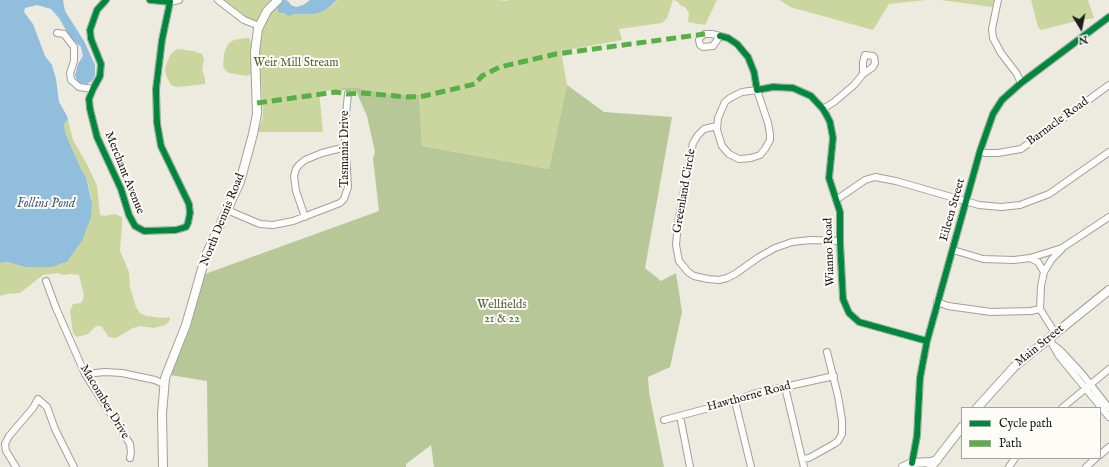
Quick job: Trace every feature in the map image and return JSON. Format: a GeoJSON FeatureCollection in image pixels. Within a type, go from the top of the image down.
{"type":"FeatureCollection","features":[{"type":"Feature","properties":{"kind":"main road","name":"North Dennis Road"},"geometry":{"type":"LineString","coordinates":[[163,467],[161,423],[164,384],[170,363],[186,325],[206,255],[240,182],[255,125],[257,102],[255,46],[259,26],[267,11],[276,2]]}},
{"type":"Feature","properties":{"kind":"main road","name":"Main Street"},"geometry":{"type":"LineString","coordinates":[[978,407],[1015,366],[1109,290]]}},
{"type":"Feature","properties":{"kind":"main road"},"geometry":{"type":"LineString","coordinates":[[931,467],[961,428]]}},
{"type":"Feature","properties":{"kind":"main road"},"geometry":{"type":"LineString","coordinates":[[903,467],[937,460]]}},
{"type":"Feature","properties":{"kind":"street","name":"Merchant Avenue"},"geometry":{"type":"LineString","coordinates":[[106,0],[97,10],[90,30],[91,39],[100,64],[100,76],[90,95],[89,104],[97,137],[121,189],[132,223],[137,228],[144,231],[176,230],[186,227],[189,219],[189,204],[161,146],[157,123],[156,89],[158,70],[162,40],[170,2]]}},
{"type":"Feature","properties":{"kind":"street"},"geometry":{"type":"LineString","coordinates":[[150,0],[161,2],[179,0]]}},
{"type":"Feature","properties":{"kind":"street"},"geometry":{"type":"LineString","coordinates":[[218,0],[244,20],[259,26]]}},
{"type":"Feature","properties":{"kind":"street"},"geometry":{"type":"LineString","coordinates":[[998,0],[992,29],[993,38],[1001,54],[1017,74],[1021,83]]}},
{"type":"Feature","properties":{"kind":"street","name":"Eileen Street"},"geometry":{"type":"LineString","coordinates":[[913,465],[917,436],[922,366],[926,341],[967,202],[980,151],[987,129],[997,106],[1021,83],[1109,17]]}},
{"type":"Feature","properties":{"kind":"street"},"geometry":{"type":"LineString","coordinates":[[57,33],[64,34],[74,47],[75,55],[70,73],[71,80],[79,88],[93,89]]}},
{"type":"Feature","properties":{"kind":"street"},"geometry":{"type":"LineString","coordinates":[[717,126],[722,146],[729,154],[739,159],[758,156],[768,144],[770,134],[768,123],[757,90],[754,72],[748,57],[737,44],[728,38],[720,36]]}},
{"type":"Feature","properties":{"kind":"street"},"geometry":{"type":"LineString","coordinates":[[823,109],[846,93],[864,74]]}},
{"type":"Feature","properties":{"kind":"street","name":"Barnacle Road"},"geometry":{"type":"LineString","coordinates":[[980,151],[985,153],[998,153],[1021,149],[1109,85]]}},
{"type":"Feature","properties":{"kind":"street","name":"Wianno Road"},"geometry":{"type":"LineString","coordinates":[[717,126],[718,118],[725,102],[734,95],[773,87],[793,88],[803,92],[810,96],[823,109],[830,122],[833,138],[829,178],[830,186],[840,212],[843,299],[848,313],[860,322],[926,341]]}},
{"type":"Feature","properties":{"kind":"street","name":"Tasmania Drive"},"geometry":{"type":"LineString","coordinates":[[227,210],[249,220],[267,225],[281,224],[305,217],[340,203],[344,199],[348,187],[345,148],[345,114],[348,94]]}},
{"type":"Feature","properties":{"kind":"street","name":"Greenland Circle"},"geometry":{"type":"LineString","coordinates":[[717,126],[704,129],[693,142],[678,223],[676,246],[679,261],[688,272],[694,276],[719,280],[735,274],[774,248],[792,242],[811,240],[840,241]]}},
{"type":"Feature","properties":{"kind":"street"},"geometry":{"type":"LineString","coordinates":[[305,217],[296,191],[294,176],[299,165],[322,153],[338,148],[345,148]]}},
{"type":"Feature","properties":{"kind":"street"},"geometry":{"type":"LineString","coordinates":[[836,200],[865,180],[875,177],[896,181],[983,206],[1001,207],[1020,205],[1049,194],[1085,167],[1109,152]]}},
{"type":"Feature","properties":{"kind":"street"},"geometry":{"type":"LineString","coordinates":[[1109,217],[1062,248],[1052,259],[1044,272],[1041,286],[1040,309],[1055,333],[1051,340],[1052,344],[1062,352],[1109,417]]}},
{"type":"Feature","properties":{"kind":"street"},"geometry":{"type":"LineString","coordinates":[[952,250],[983,259],[1014,260],[1030,258],[1062,248]]}},
{"type":"Feature","properties":{"kind":"street"},"geometry":{"type":"LineString","coordinates":[[1030,258],[1038,262],[1044,272]]}},
{"type":"Feature","properties":{"kind":"street","name":"Macomber Drive"},"geometry":{"type":"LineString","coordinates":[[46,281],[56,308],[85,374],[130,444],[130,458]]}},
{"type":"Feature","properties":{"kind":"street"},"geometry":{"type":"LineString","coordinates":[[937,302],[948,306],[991,312],[1031,311],[1040,309]]}},
{"type":"Feature","properties":{"kind":"street"},"geometry":{"type":"LineString","coordinates":[[802,460],[809,458],[834,444],[840,438],[843,428],[834,376],[827,352]]}},
{"type":"Feature","properties":{"kind":"street"},"geometry":{"type":"LineString","coordinates":[[1063,407],[1109,369]]}},
{"type":"Feature","properties":{"kind":"street"},"geometry":{"type":"LineString","coordinates":[[85,374],[105,372],[122,373],[155,380],[164,384]]}},
{"type":"Feature","properties":{"kind":"street","name":"Hawthorne Road"},"geometry":{"type":"LineString","coordinates":[[664,420],[735,401],[753,394],[834,376]]}},
{"type":"Feature","properties":{"kind":"street"},"geometry":{"type":"LineString","coordinates":[[785,387],[802,460],[805,467]]}},
{"type":"Feature","properties":{"kind":"street"},"geometry":{"type":"LineString","coordinates":[[1088,387],[1109,408]]}},
{"type":"Feature","properties":{"kind":"street"},"geometry":{"type":"LineString","coordinates":[[16,467],[4,446],[6,441],[33,408],[38,399],[48,407],[57,434],[74,467]]}},
{"type":"Feature","properties":{"kind":"street"},"geometry":{"type":"LineString","coordinates":[[735,401],[751,467]]}},
{"type":"Feature","properties":{"kind":"street"},"geometry":{"type":"LineString","coordinates":[[680,416],[690,467]]}},
{"type":"Feature","properties":{"kind":"street"},"geometry":{"type":"LineString","coordinates":[[1101,454],[1109,447]]}},
{"type":"Feature","properties":{"kind":"street"},"geometry":{"type":"LineString","coordinates":[[1086,467],[1095,459]]}},
{"type":"Feature","properties":{"kind":"green space","name":"Weir Mill Stream"},"geometry":{"type":"Polygon","coordinates":[[[225,0],[271,0],[263,8],[255,24],[225,0]]]}},
{"type":"Feature","properties":{"kind":"green space"},"geometry":{"type":"Polygon","coordinates":[[[338,0],[673,0],[667,18],[662,23],[619,29],[622,40],[561,51],[567,85],[549,169],[422,146],[419,95],[395,95],[359,88],[342,88],[342,90],[319,91],[323,132],[258,132],[263,117],[259,41],[261,31],[269,14],[277,6],[284,13],[292,15],[314,14],[327,9],[338,0]]]}},
{"type":"Feature","properties":{"kind":"green space"},"geometry":{"type":"Polygon","coordinates":[[[674,0],[717,0],[705,25],[688,22],[689,13],[685,7],[674,0]]]}},
{"type":"Feature","properties":{"kind":"green space"},"geometry":{"type":"Polygon","coordinates":[[[780,0],[926,0],[889,4],[873,30],[790,7],[780,0]]]}},
{"type":"Feature","properties":{"kind":"green space"},"geometry":{"type":"Polygon","coordinates":[[[941,0],[994,0],[992,7],[941,0]]]}},
{"type":"Feature","properties":{"kind":"green space"},"geometry":{"type":"Polygon","coordinates":[[[1031,0],[1088,0],[1094,18],[1041,30],[1038,27],[1031,0]]]}},
{"type":"Feature","properties":{"kind":"green space"},"geometry":{"type":"Polygon","coordinates":[[[249,38],[251,42],[252,74],[246,76],[229,73],[223,66],[226,48],[229,43],[234,40],[249,38]]]}},
{"type":"Feature","properties":{"kind":"green space"},"geometry":{"type":"Polygon","coordinates":[[[177,49],[194,51],[202,54],[204,59],[202,70],[205,78],[205,84],[177,87],[171,85],[166,76],[165,68],[170,55],[177,49]]]}},
{"type":"Feature","properties":{"kind":"green space","name":"Wellfields 21 & 22"},"geometry":{"type":"Polygon","coordinates":[[[567,85],[604,112],[672,117],[645,268],[661,281],[676,273],[682,312],[670,367],[648,377],[649,392],[664,467],[434,467],[431,445],[406,464],[406,467],[208,467],[207,381],[170,375],[191,325],[205,274],[379,211],[373,158],[375,152],[367,116],[356,91],[342,90],[342,88],[359,88],[395,95],[419,95],[422,146],[549,169],[567,85]]]}},
{"type":"Feature","properties":{"kind":"green space"},"geometry":{"type":"Polygon","coordinates":[[[68,120],[73,140],[88,166],[97,186],[100,215],[105,216],[115,214],[122,217],[120,251],[129,272],[130,287],[136,307],[140,313],[146,316],[163,318],[170,317],[169,322],[165,325],[154,328],[140,326],[133,328],[116,338],[109,337],[101,326],[96,326],[88,334],[77,337],[73,333],[70,311],[73,304],[81,303],[83,300],[84,295],[79,275],[63,275],[58,273],[43,275],[20,293],[0,296],[0,263],[7,262],[25,267],[62,264],[67,262],[82,241],[92,203],[86,177],[66,135],[64,126],[65,122],[68,120]]]}},
{"type":"Feature","properties":{"kind":"water","name":"Follins Pond"},"geometry":{"type":"Polygon","coordinates":[[[0,0],[63,0],[65,11],[84,41],[95,65],[95,75],[92,81],[87,84],[78,83],[75,75],[78,64],[83,56],[81,47],[70,37],[59,18],[51,9],[37,5],[25,8],[24,12],[33,24],[45,56],[52,65],[56,79],[59,102],[68,120],[65,122],[64,126],[66,135],[86,177],[92,203],[91,217],[82,241],[67,262],[51,267],[25,267],[7,262],[0,263],[0,0]]]}},
{"type":"Feature","properties":{"kind":"water"},"geometry":{"type":"Polygon","coordinates":[[[275,0],[286,0],[291,5],[296,7],[303,5],[310,0],[337,0],[321,12],[288,16],[284,13],[279,13],[275,0]]]}},
{"type":"Feature","properties":{"kind":"marked path"},"geometry":{"type":"LineString","coordinates":[[257,103],[336,92],[408,97],[424,96],[475,84],[482,76],[500,67],[556,54],[705,34]]}},
{"type":"Feature","properties":{"kind":"cycle path"},"geometry":{"type":"LineString","coordinates":[[106,0],[97,10],[90,30],[91,39],[101,64],[100,76],[89,99],[97,137],[121,189],[129,215],[135,226],[144,231],[176,230],[186,227],[190,213],[189,204],[161,146],[157,123],[156,89],[162,40],[170,2],[150,0]]}},
{"type":"Feature","properties":{"kind":"cycle path"},"geometry":{"type":"LineString","coordinates":[[912,463],[917,436],[920,378],[927,341],[980,151],[993,114],[1002,100],[1021,83],[1109,17]]}},
{"type":"Feature","properties":{"kind":"cycle path"},"geometry":{"type":"LineString","coordinates":[[720,36],[728,38],[737,44],[748,57],[754,72],[757,90],[773,87],[793,88],[811,96],[823,109],[830,122],[833,138],[829,178],[840,212],[843,299],[849,313],[859,322],[927,341]]}}]}
